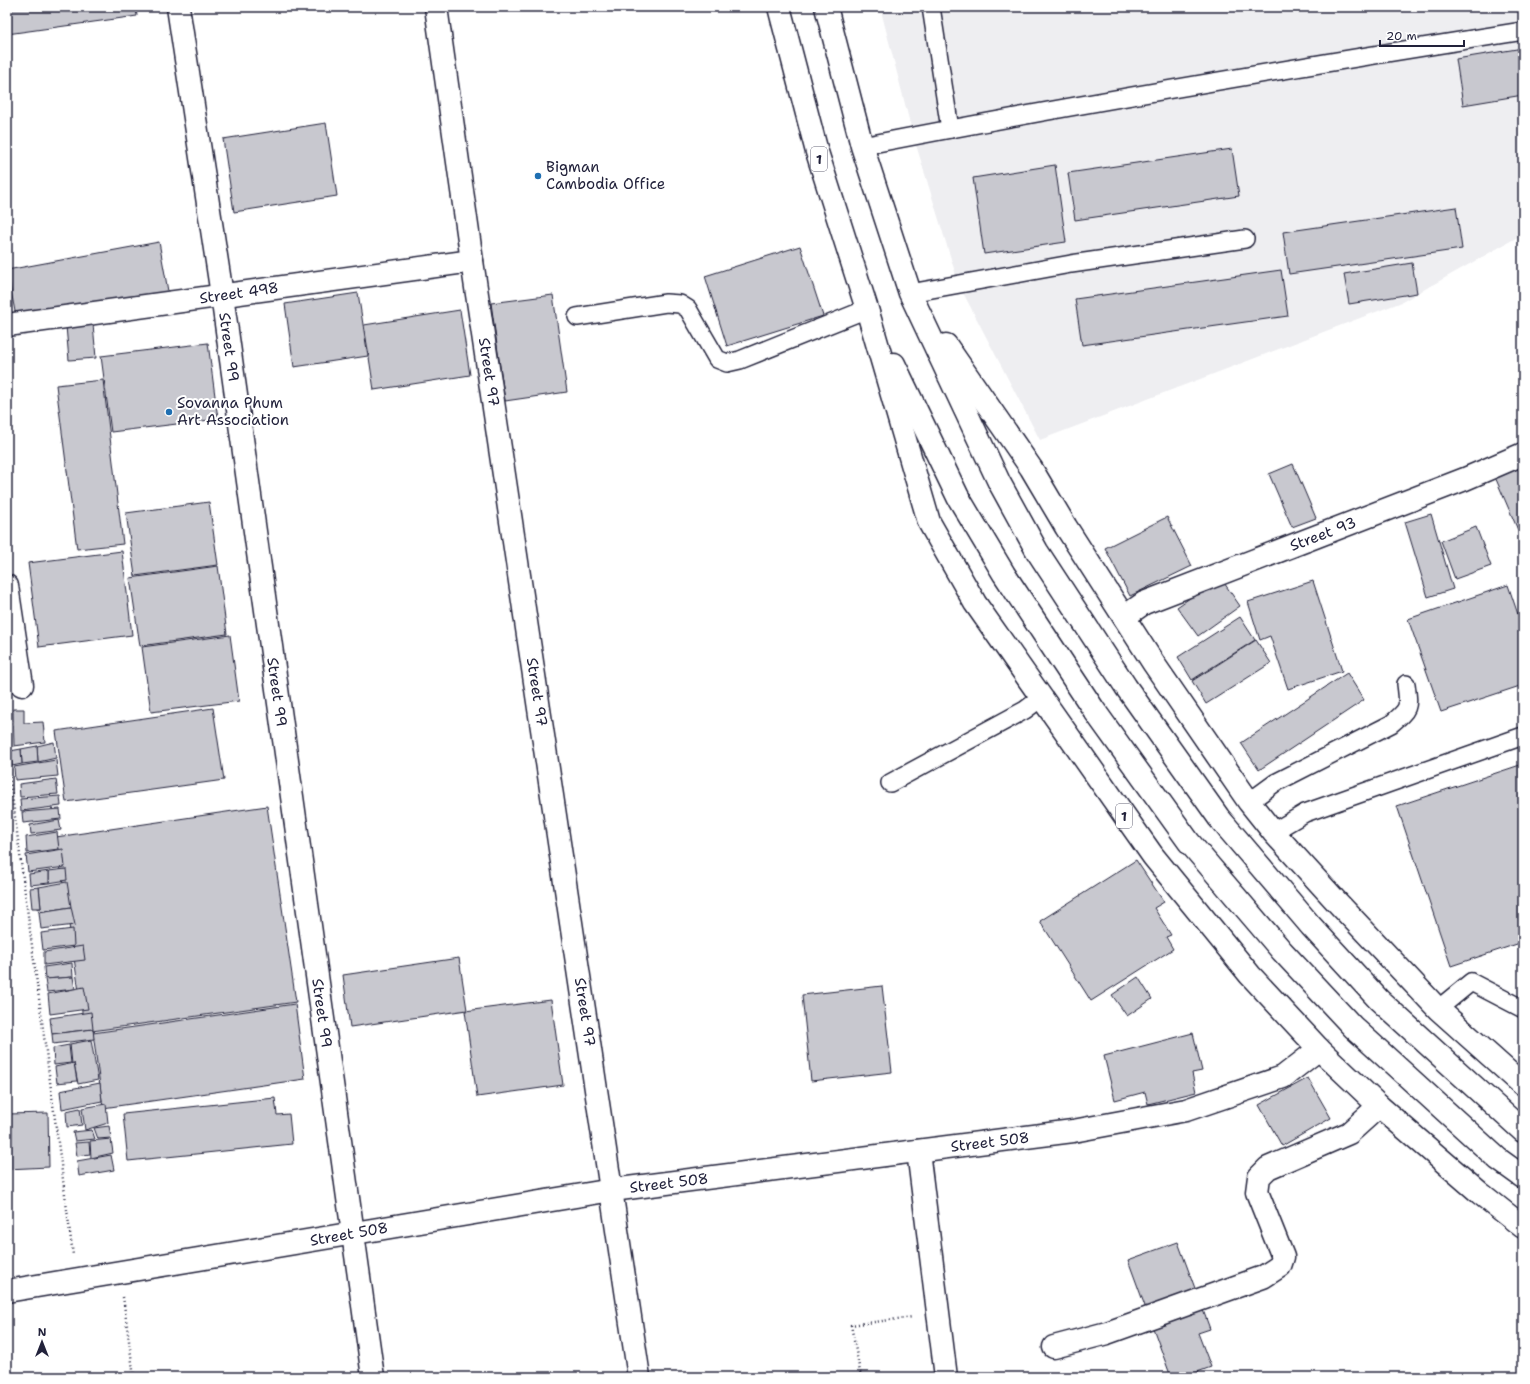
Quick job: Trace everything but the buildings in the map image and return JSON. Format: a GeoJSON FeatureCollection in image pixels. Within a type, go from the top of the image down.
{"type":"FeatureCollection","features":[{"type":"Feature","properties":{"kind":"main road","name":"Street 99"},"geometry":{"type":"LineString","coordinates":[[178,7],[222,295],[373,1377]]}},
{"type":"Feature","properties":{"kind":"main road","name":"Street 97"},"geometry":{"type":"LineString","coordinates":[[436,7],[472,261],[639,1377]]}},
{"type":"Feature","properties":{"kind":"main road","name":"1"},"geometry":{"type":"LineString","coordinates":[[779,7],[816,152],[867,309],[929,522],[975,603],[1153,856],[1250,975],[1318,1049],[1379,1106],[1480,1194],[1523,1227]]}},
{"type":"Feature","properties":{"kind":"main road"},"geometry":{"type":"LineString","coordinates":[[826,7],[862,146],[910,293],[999,482],[1036,551],[1126,687],[1219,818],[1311,926],[1379,1000],[1523,1131]]}},
{"type":"Feature","properties":{"kind":"main road","name":"Street 498"},"geometry":{"type":"LineString","coordinates":[[7,325],[472,261]]}},
{"type":"Feature","properties":{"kind":"main road"},"geometry":{"type":"LineString","coordinates":[[910,293],[1032,468],[1066,526],[1154,664],[1249,802],[1273,832],[1438,1009],[1523,1085]]}},
{"type":"Feature","properties":{"kind":"main road"},"geometry":{"type":"LineString","coordinates":[[867,309],[958,497],[1004,574],[1094,710],[1190,842],[1282,951],[1352,1027],[1498,1158],[1523,1177]]}},
{"type":"Feature","properties":{"kind":"main road","name":"Street 93"},"geometry":{"type":"LineString","coordinates":[[1124,617],[1144,603],[1465,480],[1523,454]]}},
{"type":"Feature","properties":{"kind":"main road"},"geometry":{"type":"LineString","coordinates":[[7,586],[22,685]]}},
{"type":"Feature","properties":{"kind":"main road","name":"Street 508"},"geometry":{"type":"LineString","coordinates":[[7,1291],[612,1190],[1073,1131],[1186,1110],[1283,1077],[1318,1049]]}},
{"type":"Feature","properties":{"kind":"main road"},"geometry":{"type":"LineString","coordinates":[[1054,1347],[1107,1333],[1234,1288],[1263,1277],[1280,1266],[1283,1257],[1257,1192],[1259,1177],[1268,1168],[1349,1133],[1379,1106]]}},
{"type":"Feature","properties":{"kind":"main road"},"geometry":{"type":"LineString","coordinates":[[918,1151],[946,1377]]}},
{"type":"Feature","properties":{"kind":"lane"},"geometry":{"type":"LineString","coordinates":[[931,7],[950,129]]}},
{"type":"Feature","properties":{"kind":"lane"},"geometry":{"type":"LineString","coordinates":[[862,146],[1306,65],[1523,31]]}},
{"type":"Feature","properties":{"kind":"lane"},"geometry":{"type":"LineString","coordinates":[[910,293],[1070,264],[1245,239]]}},
{"type":"Feature","properties":{"kind":"lane"},"geometry":{"type":"LineString","coordinates":[[577,317],[666,303],[680,304],[688,309],[717,359],[727,363],[740,360],[867,309]]}},
{"type":"Feature","properties":{"kind":"lane"},"geometry":{"type":"LineString","coordinates":[[1249,802],[1275,783],[1391,724],[1405,713],[1408,705],[1406,684]]}},
{"type":"Feature","properties":{"kind":"lane"},"geometry":{"type":"LineString","coordinates":[[890,783],[1025,710],[1041,698]]}},
{"type":"Feature","properties":{"kind":"lane"},"geometry":{"type":"LineString","coordinates":[[1273,832],[1305,813],[1523,736]]}},
{"type":"Feature","properties":{"kind":"lane"},"geometry":{"type":"LineString","coordinates":[[1438,1009],[1471,982],[1523,1009]]}},
{"type":"Feature","properties":{"kind":"path"},"geometry":{"type":"LineString","coordinates":[[7,757],[70,1240],[78,1279]]}},
{"type":"Feature","properties":{"kind":"path"},"geometry":{"type":"LineString","coordinates":[[120,1273],[134,1377]]}},
{"type":"Feature","properties":{"kind":"path"},"geometry":{"type":"LineString","coordinates":[[861,1377],[851,1325],[938,1314]]}},
{"type":"Feature","properties":{"kind":"shaded area"},"geometry":{"type":"Polygon","coordinates":[[[880,7],[1523,7],[1523,234],[1402,302],[1040,440],[959,285],[913,135],[880,7]]]}},
{"type":"Feature","properties":{"kind":"place","name":"Bigman Cambodia Office"},"geometry":{"type":"Point","coordinates":[538,176]}},
{"type":"Feature","properties":{"kind":"place","name":"Sovanna Phum Art Association"},"geometry":{"type":"Point","coordinates":[169,412]}}]}
